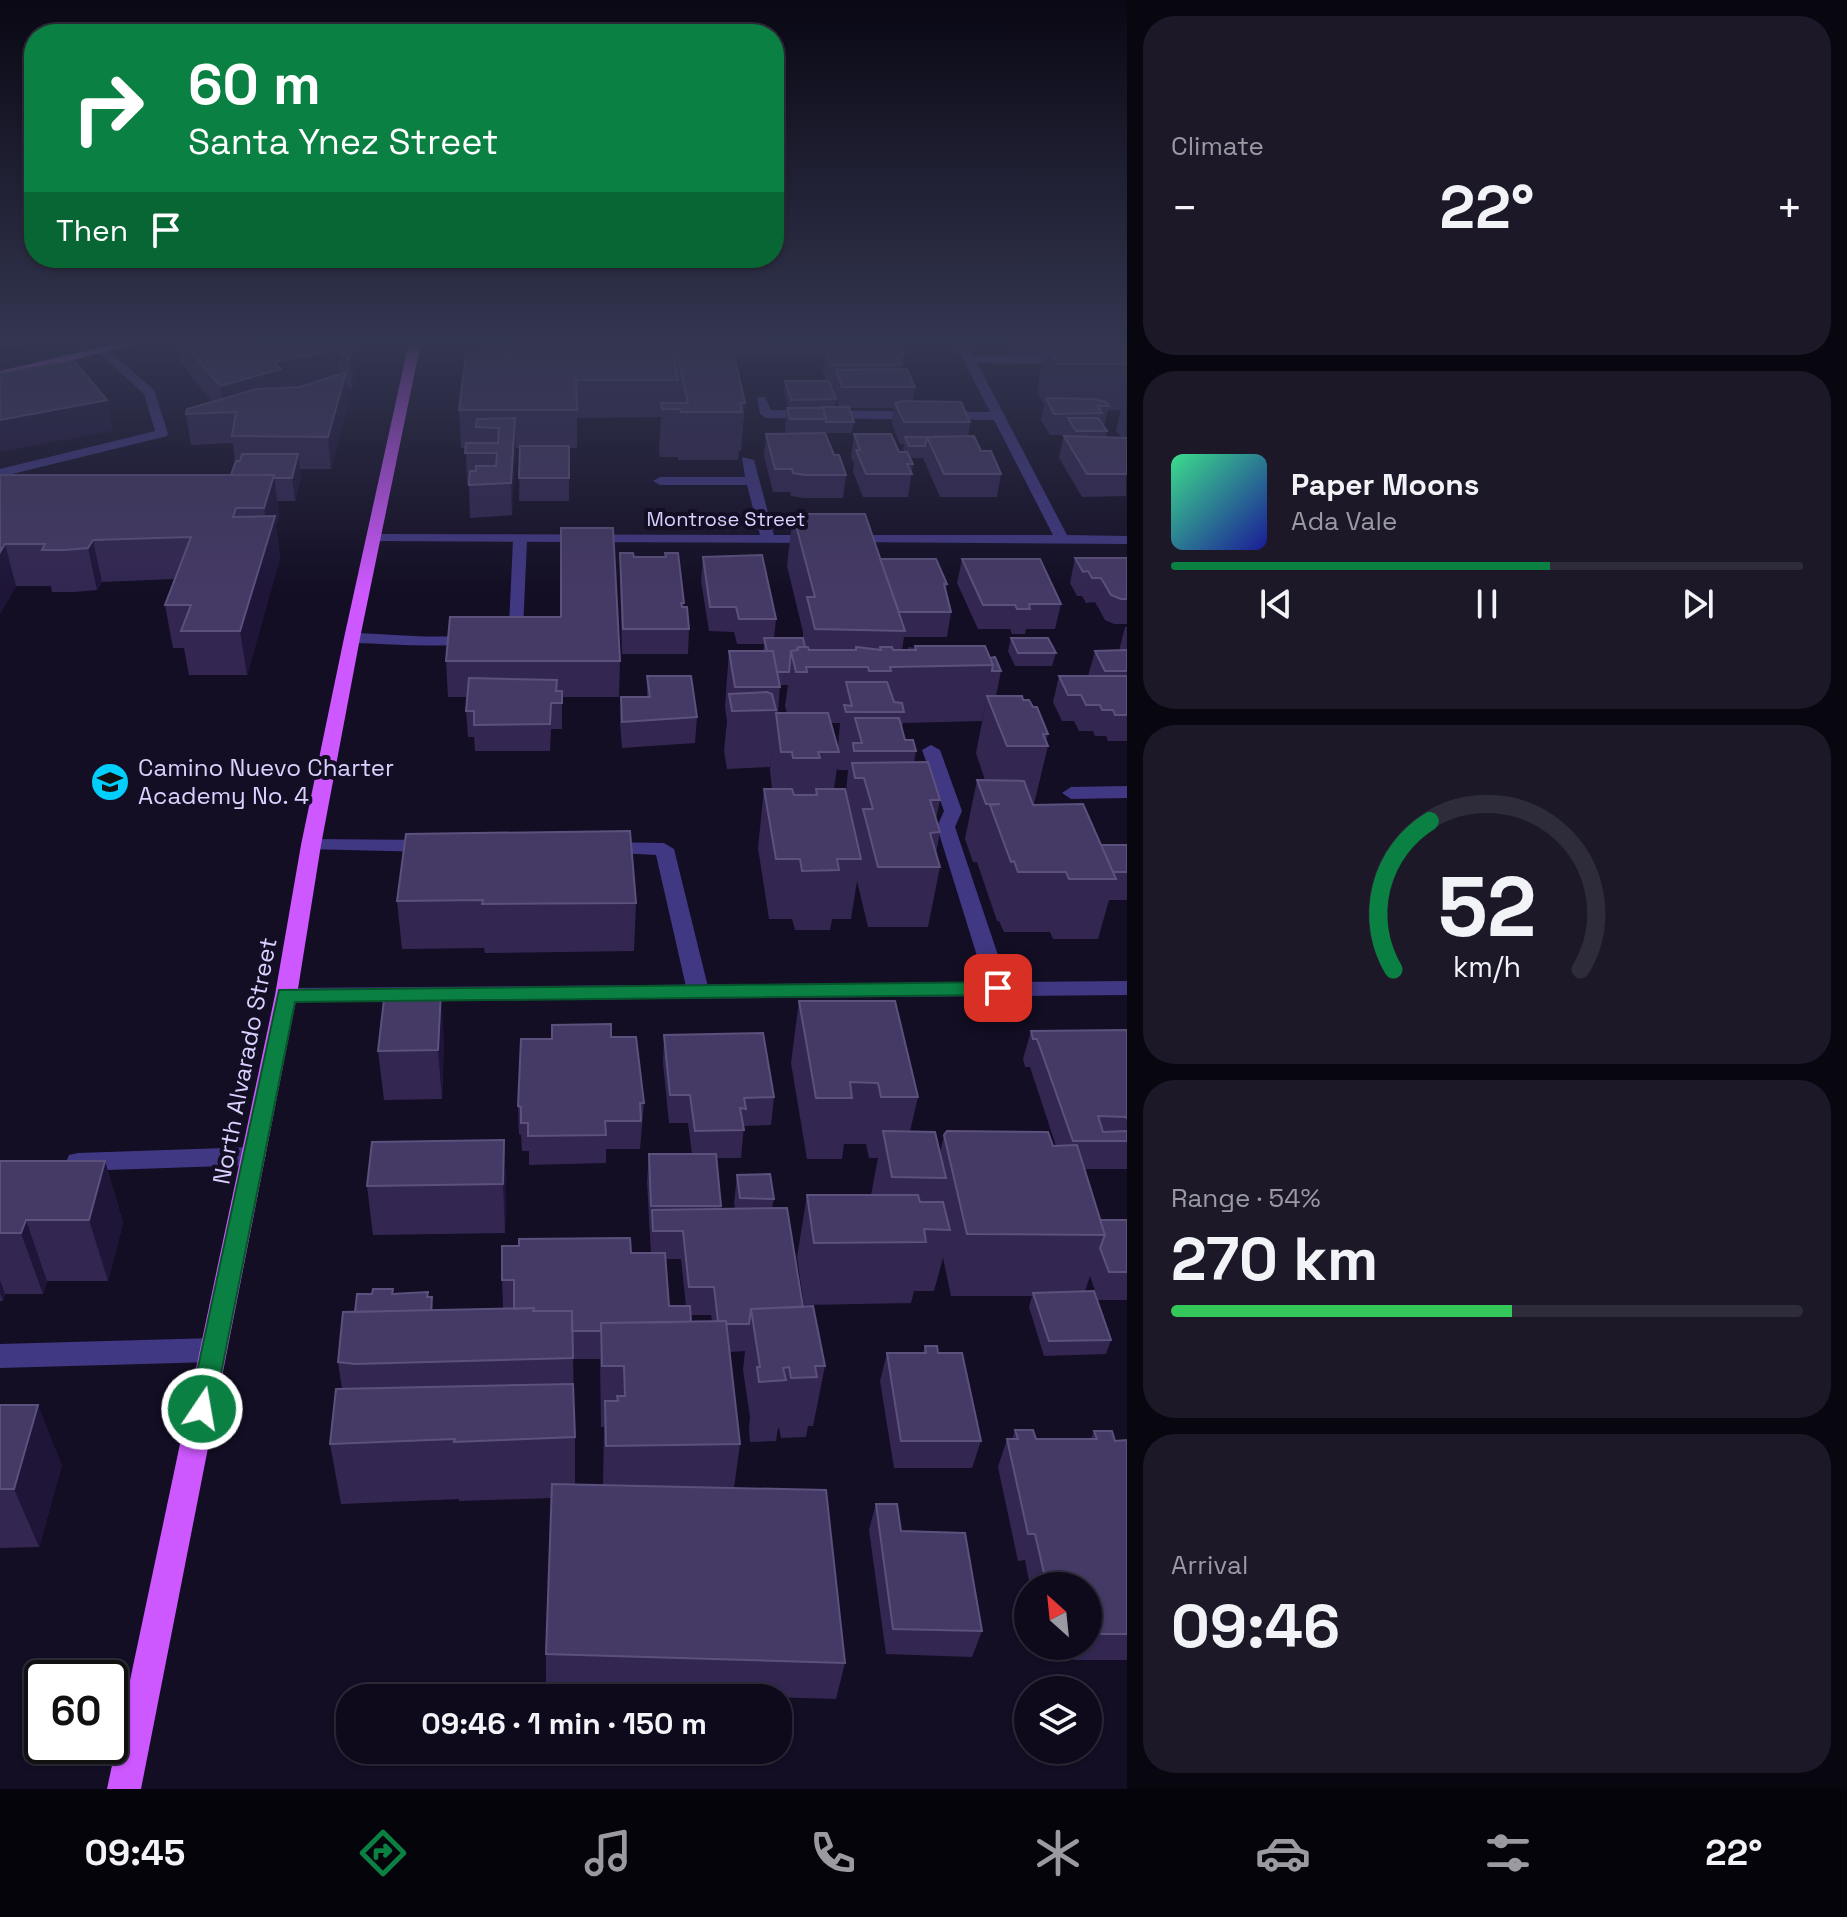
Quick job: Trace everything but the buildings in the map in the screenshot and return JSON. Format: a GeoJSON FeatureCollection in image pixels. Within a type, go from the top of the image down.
{"type":"FeatureCollection","features":[{"type":"Feature","properties":{"kind":"main road","name":"North Alvarado Street"},"geometry":{"type":"LineString","coordinates":[[124,1789],[254,1156],[286,995],[311,845],[397,425]]}},
{"type":"Feature","properties":{"kind":"street"},"geometry":{"type":"LineString","coordinates":[[0,473],[162,433],[160,425]]}},
{"type":"Feature","properties":{"kind":"street"},"geometry":{"type":"LineString","coordinates":[[1005,425],[1062,539]]}},
{"type":"Feature","properties":{"kind":"street"},"geometry":{"type":"LineString","coordinates":[[747,460],[768,539]]}},
{"type":"Feature","properties":{"kind":"street"},"geometry":{"type":"LineString","coordinates":[[660,481],[751,481]]}},
{"type":"Feature","properties":{"kind":"street","name":"Montrose Street"},"geometry":{"type":"LineString","coordinates":[[373,538],[1127,540]]}},
{"type":"Feature","properties":{"kind":"street"},"geometry":{"type":"LineString","coordinates":[[352,638],[482,638],[504,635],[517,627],[520,540]]}},
{"type":"Feature","properties":{"kind":"street"},"geometry":{"type":"LineString","coordinates":[[931,750],[953,811],[946,827],[998,988]]}},
{"type":"Feature","properties":{"kind":"street"},"geometry":{"type":"LineString","coordinates":[[1071,793],[1127,792]]}},
{"type":"Feature","properties":{"kind":"street"},"geometry":{"type":"LineString","coordinates":[[311,845],[444,846]]}},
{"type":"Feature","properties":{"kind":"street"},"geometry":{"type":"LineString","coordinates":[[585,848],[664,849],[698,991]]}},
{"type":"Feature","properties":{"kind":"street"},"geometry":{"type":"LineString","coordinates":[[286,995],[1127,988]]}},
{"type":"Feature","properties":{"kind":"street"},"geometry":{"type":"LineString","coordinates":[[60,1163],[254,1156]]}},
{"type":"Feature","properties":{"kind":"street"},"geometry":{"type":"LineString","coordinates":[[0,1356],[214,1350]]}},
{"type":"Feature","properties":{"kind":"place","name":"Camino Nuevo Charter Academy No. 4"},"geometry":{"type":"Point","coordinates":[110,782]}},
{"type":"Feature","properties":{"kind":"route"},"geometry":{"type":"LineString","coordinates":[[202,1409],[286,995],[998,988]]}}]}
